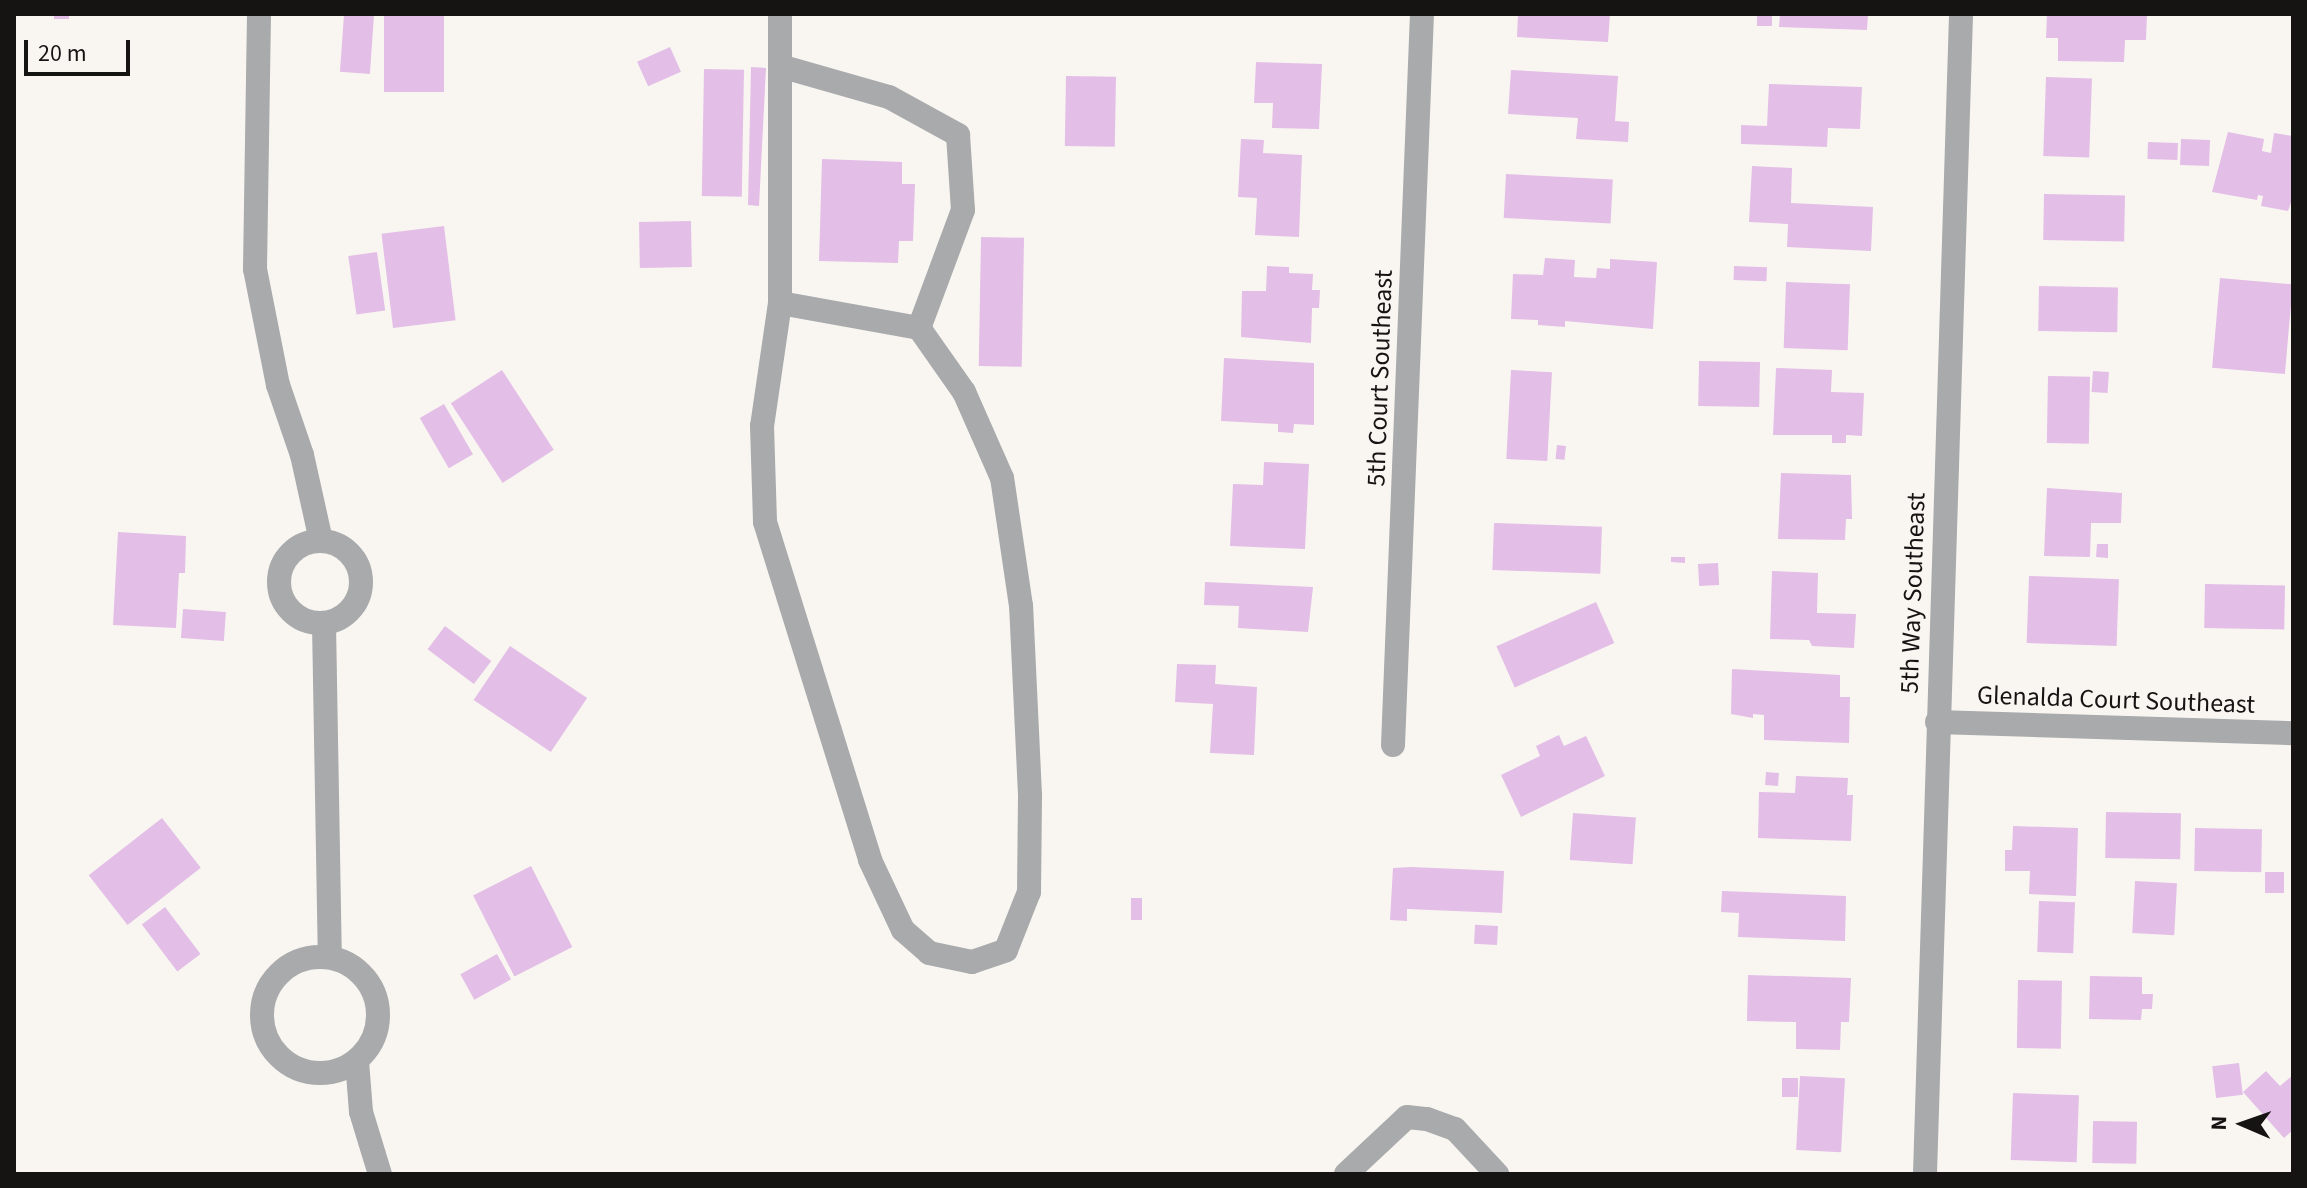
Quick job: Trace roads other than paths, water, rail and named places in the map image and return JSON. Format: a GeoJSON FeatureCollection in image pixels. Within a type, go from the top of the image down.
{"type":"FeatureCollection","features":[{"type":"Feature","properties":{"kind":"street"},"geometry":{"type":"LineString","coordinates":[[259,14],[255,269],[278,385],[302,455],[321,541]]}},
{"type":"Feature","properties":{"kind":"street"},"geometry":{"type":"LineString","coordinates":[[780,14],[780,303],[762,426],[765,522],[870,860],[903,930],[929,953],[972,962],[1006,950],[1029,892],[1030,795],[1021,606],[1002,478],[964,392],[919,328],[780,303]]}},
{"type":"Feature","properties":{"kind":"street","name":"5th Court Southeast"},"geometry":{"type":"LineString","coordinates":[[1393,745],[1422,14]]}},
{"type":"Feature","properties":{"kind":"street","name":"5th Way Southeast"},"geometry":{"type":"LineString","coordinates":[[1925,1174],[1961,14]]}},
{"type":"Feature","properties":{"kind":"street"},"geometry":{"type":"LineString","coordinates":[[780,66],[889,97],[958,135],[963,210],[919,328]]}},
{"type":"Feature","properties":{"kind":"street"},"geometry":{"type":"LineString","coordinates":[[321,541],[346,550],[355,560],[361,586],[349,611],[324,623],[298,617],[288,608],[279,582],[287,558],[308,543],[321,541]]}},
{"type":"Feature","properties":{"kind":"street"},"geometry":{"type":"LineString","coordinates":[[324,623],[330,957]]}},
{"type":"Feature","properties":{"kind":"street","name":"Glenalda Court Southeast"},"geometry":{"type":"LineString","coordinates":[[1937,722],[2293,733]]}},
{"type":"Feature","properties":{"kind":"street"},"geometry":{"type":"LineString","coordinates":[[310,957],[330,957],[348,963],[363,975],[373,990],[378,1009],[377,1029],[370,1047],[357,1061],[330,1072],[302,1071],[285,1061],[272,1047],[264,1029],[262,1010],[267,991],[292,964],[310,957]]}},
{"type":"Feature","properties":{"kind":"street"},"geometry":{"type":"LineString","coordinates":[[357,1061],[361,1112],[380,1174]]}},
{"type":"Feature","properties":{"kind":"street"},"geometry":{"type":"LineString","coordinates":[[1346,1174],[1407,1117],[1427,1119],[1455,1129],[1497,1174]]}}]}
